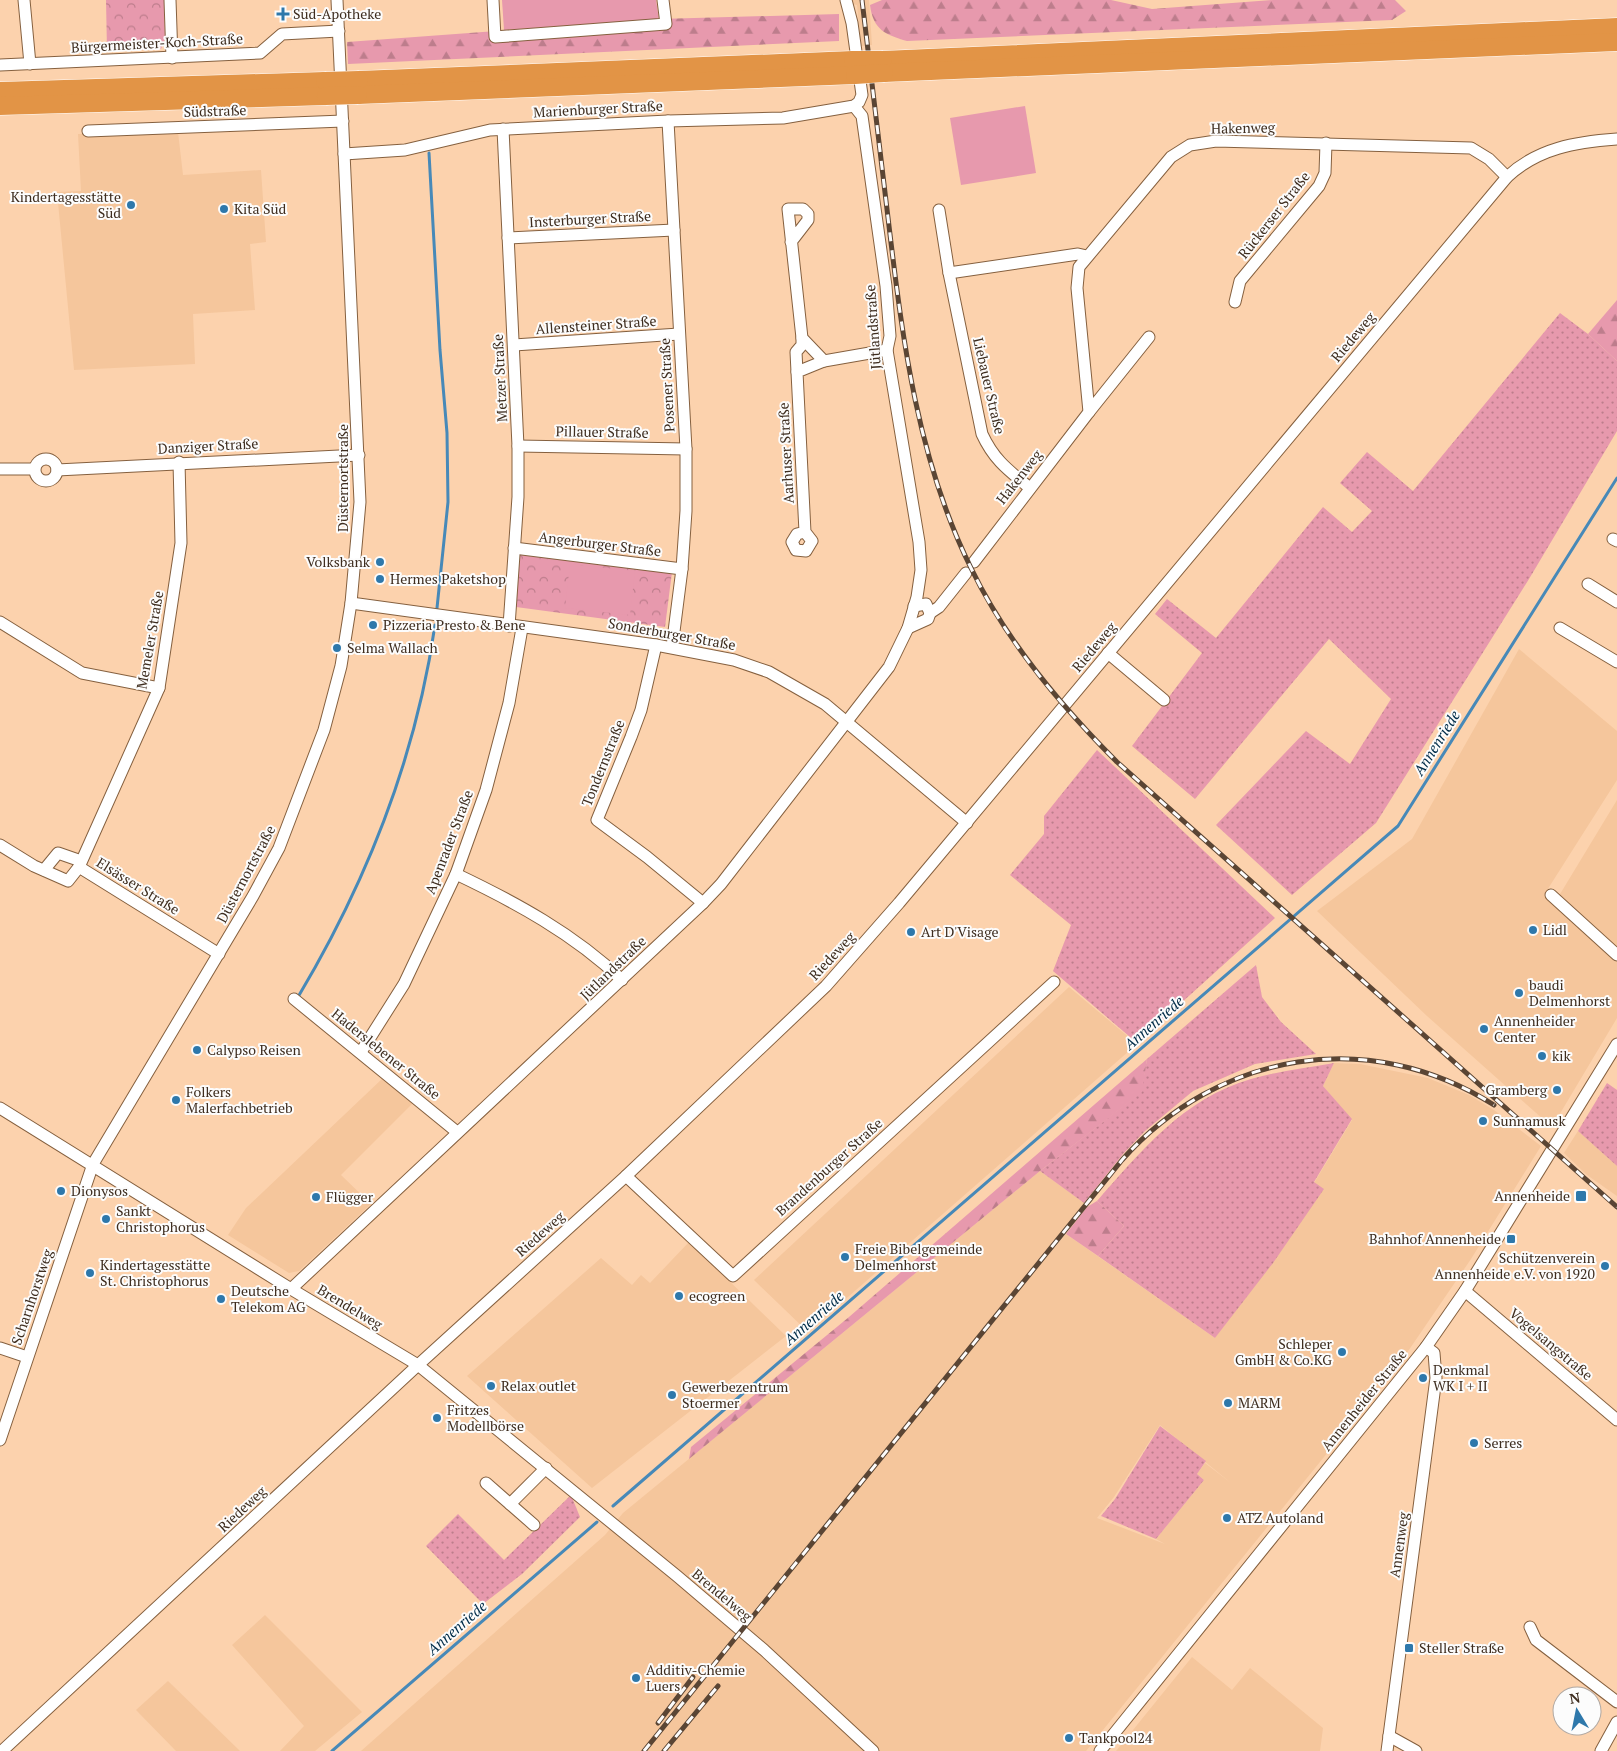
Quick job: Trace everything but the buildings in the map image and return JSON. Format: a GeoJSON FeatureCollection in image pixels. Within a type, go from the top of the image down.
{"type":"FeatureCollection","features":[{"type":"Feature","properties":{"kind":"highway"},"geometry":{"type":"LineString","coordinates":[[0,90],[325,88],[854,68],[1617,27]]}},
{"type":"Feature","properties":{"kind":"highway"},"geometry":{"type":"LineString","coordinates":[[884,66],[1617,42]]}},
{"type":"Feature","properties":{"kind":"highway"},"geometry":{"type":"LineString","coordinates":[[0,106],[325,88]]}},
{"type":"Feature","properties":{"kind":"street"},"geometry":{"type":"LineString","coordinates":[[24,0],[30,64]]}},
{"type":"Feature","properties":{"kind":"street"},"geometry":{"type":"LineString","coordinates":[[170,0],[172,58]]}},
{"type":"Feature","properties":{"kind":"street","name":"Düsternortstraße"},"geometry":{"type":"LineString","coordinates":[[92,1164],[219,954],[279,848],[324,730],[341,666],[351,603],[360,521],[359,455],[337,0]]}},
{"type":"Feature","properties":{"kind":"street"},"geometry":{"type":"LineString","coordinates":[[493,0],[495,37],[666,24],[663,0]]}},
{"type":"Feature","properties":{"kind":"street"},"geometry":{"type":"LineString","coordinates":[[846,0],[852,23],[862,95],[859,102],[854,106]]}},
{"type":"Feature","properties":{"kind":"street","name":"Bürgermeister-Koch-Straße"},"geometry":{"type":"LineString","coordinates":[[0,65],[260,53],[282,34],[338,31]]}},
{"type":"Feature","properties":{"kind":"street","name":"Marienburger Straße"},"geometry":{"type":"LineString","coordinates":[[344,154],[405,150],[503,129],[668,120],[783,118],[854,106]]}},
{"type":"Feature","properties":{"kind":"street","name":"Jütlandstraße"},"geometry":{"type":"LineString","coordinates":[[291,1289],[703,903],[720,884],[889,667],[908,628],[921,570],[919,542],[887,350],[890,336],[886,286],[862,116],[854,106]]}},
{"type":"Feature","properties":{"kind":"street","name":"Posener Straße"},"geometry":{"type":"LineString","coordinates":[[668,120],[686,449],[686,511],[682,569],[672,647]]}},
{"type":"Feature","properties":{"kind":"street","name":"Südstraße"},"geometry":{"type":"LineString","coordinates":[[88,131],[343,121]]}},
{"type":"Feature","properties":{"kind":"street","name":"Metzer Straße"},"geometry":{"type":"LineString","coordinates":[[503,129],[518,446],[518,497],[509,626]]}},
{"type":"Feature","properties":{"kind":"street","name":"Riedeweg"},"geometry":{"type":"LineString","coordinates":[[2,1751],[418,1365],[626,1176],[826,986],[967,823],[1507,177],[1538,154],[1580,142],[1617,139]]}},
{"type":"Feature","properties":{"kind":"street","name":"Hakenweg"},"geometry":{"type":"LineString","coordinates":[[1089,412],[1077,288],[1079,267],[1171,157],[1190,145],[1216,141],[1472,148],[1488,159],[1507,177]]}},
{"type":"Feature","properties":{"kind":"street","name":"Rückerser Straße"},"geometry":{"type":"LineString","coordinates":[[1235,302],[1240,281],[1319,186],[1325,173],[1326,143]]}},
{"type":"Feature","properties":{"kind":"street","name":"Liebauer Straße"},"geometry":{"type":"LineString","coordinates":[[939,210],[949,274],[982,434],[999,462],[1030,488]]}},
{"type":"Feature","properties":{"kind":"street","name":"Insterburger Straße"},"geometry":{"type":"LineString","coordinates":[[508,238],[674,230]]}},
{"type":"Feature","properties":{"kind":"street","name":"Aarhuser Straße"},"geometry":{"type":"LineString","coordinates":[[791,242],[802,338],[802,345],[796,352],[805,532]]}},
{"type":"Feature","properties":{"kind":"street"},"geometry":{"type":"LineString","coordinates":[[949,274],[1078,254],[1087,256]]}},
{"type":"Feature","properties":{"kind":"street","name":"Allensteiner Straße"},"geometry":{"type":"LineString","coordinates":[[514,345],[680,334]]}},
{"type":"Feature","properties":{"kind":"street","name":"Hakenweg"},"geometry":{"type":"LineString","coordinates":[[974,562],[1149,337]]}},
{"type":"Feature","properties":{"kind":"street"},"geometry":{"type":"LineString","coordinates":[[802,338],[824,361]]}},
{"type":"Feature","properties":{"kind":"street"},"geometry":{"type":"LineString","coordinates":[[797,372],[824,361],[887,350]]}},
{"type":"Feature","properties":{"kind":"street","name":"Pillauer Straße"},"geometry":{"type":"LineString","coordinates":[[518,446],[686,449]]}},
{"type":"Feature","properties":{"kind":"street","name":"Danziger Straße"},"geometry":{"type":"LineString","coordinates":[[57,470],[179,462],[359,455]]}},
{"type":"Feature","properties":{"kind":"street","name":"Danziger Straße"},"geometry":{"type":"LineString","coordinates":[[48,459],[55,463],[57,470],[52,480],[46,482],[39,480],[34,469],[41,460],[48,459]]}},
{"type":"Feature","properties":{"kind":"street","name":"Memeler Straße"},"geometry":{"type":"LineString","coordinates":[[80,864],[159,688],[182,543],[179,462]]}},
{"type":"Feature","properties":{"kind":"street","name":"Danziger Straße"},"geometry":{"type":"LineString","coordinates":[[0,469],[34,469]]}},
{"type":"Feature","properties":{"kind":"street","name":"Angerburger Straße"},"geometry":{"type":"LineString","coordinates":[[514,548],[682,569]]}},
{"type":"Feature","properties":{"kind":"street"},"geometry":{"type":"LineString","coordinates":[[908,628],[928,619],[930,613],[939,607],[966,573]]}},
{"type":"Feature","properties":{"kind":"street"},"geometry":{"type":"LineString","coordinates":[[1588,584],[1617,602]]}},
{"type":"Feature","properties":{"kind":"street","name":"Sonderburger Straße"},"geometry":{"type":"LineString","coordinates":[[351,603],[522,628],[672,647],[734,660],[769,672],[825,704],[967,823]]}},
{"type":"Feature","properties":{"kind":"street"},"geometry":{"type":"LineString","coordinates":[[914,606],[926,604],[930,613]]}},
{"type":"Feature","properties":{"kind":"street"},"geometry":{"type":"LineString","coordinates":[[0,622],[82,673],[159,688]]}},
{"type":"Feature","properties":{"kind":"street","name":"Apenrader Straße"},"geometry":{"type":"LineString","coordinates":[[361,1052],[404,984],[456,874],[486,790],[509,703],[522,628]]}},
{"type":"Feature","properties":{"kind":"street"},"geometry":{"type":"LineString","coordinates":[[1560,628],[1617,662]]}},
{"type":"Feature","properties":{"kind":"street","name":"Tondernstraße"},"geometry":{"type":"LineString","coordinates":[[656,645],[641,710],[632,738],[596,820],[647,857],[703,903]]}},
{"type":"Feature","properties":{"kind":"street"},"geometry":{"type":"LineString","coordinates":[[1108,653],[1164,700]]}},
{"type":"Feature","properties":{"kind":"street","name":"Elsässer Straße"},"geometry":{"type":"LineString","coordinates":[[0,845],[44,870],[68,881],[80,864]]}},
{"type":"Feature","properties":{"kind":"street","name":"Elsässer Straße"},"geometry":{"type":"LineString","coordinates":[[44,870],[58,853],[80,864],[219,954]]}},
{"type":"Feature","properties":{"kind":"street"},"geometry":{"type":"LineString","coordinates":[[456,874],[506,898],[575,941],[602,961],[622,980]]}},
{"type":"Feature","properties":{"kind":"street"},"geometry":{"type":"LineString","coordinates":[[1551,895],[1617,955]]}},
{"type":"Feature","properties":{"kind":"street","name":"Brandenburger Straße"},"geometry":{"type":"LineString","coordinates":[[626,1176],[733,1276],[1054,982]]}},
{"type":"Feature","properties":{"kind":"street","name":"Haderslebener Straße"},"geometry":{"type":"LineString","coordinates":[[294,999],[457,1132]]}},
{"type":"Feature","properties":{"kind":"street","name":"Annenheider Straße"},"geometry":{"type":"LineString","coordinates":[[1100,1751],[1426,1347],[1465,1291],[1617,1044]]}},
{"type":"Feature","properties":{"kind":"street","name":"Brendelweg"},"geometry":{"type":"LineString","coordinates":[[0,1108],[291,1289],[418,1365],[604,1515],[764,1650],[873,1751]]}},
{"type":"Feature","properties":{"kind":"street","name":"Scharnhorstweg"},"geometry":{"type":"LineString","coordinates":[[0,1440],[3,1419],[27,1357],[92,1164]]}},
{"type":"Feature","properties":{"kind":"street","name":"Vogelsangstraße"},"geometry":{"type":"LineString","coordinates":[[1465,1291],[1617,1420]]}},
{"type":"Feature","properties":{"kind":"street","name":"Annenweg"},"geometry":{"type":"LineString","coordinates":[[1387,1751],[1436,1378],[1434,1353],[1426,1347]]}},
{"type":"Feature","properties":{"kind":"street"},"geometry":{"type":"LineString","coordinates":[[0,1348],[27,1357]]}},
{"type":"Feature","properties":{"kind":"street"},"geometry":{"type":"LineString","coordinates":[[510,1504],[546,1468]]}},
{"type":"Feature","properties":{"kind":"street"},"geometry":{"type":"LineString","coordinates":[[486,1482],[534,1525]]}},
{"type":"Feature","properties":{"kind":"street"},"geometry":{"type":"LineString","coordinates":[[1530,1627],[1536,1640],[1617,1702]]}},
{"type":"Feature","properties":{"kind":"street"},"geometry":{"type":"LineString","coordinates":[[1601,1751],[1617,1722]]}},
{"type":"Feature","properties":{"kind":"street"},"geometry":{"type":"LineString","coordinates":[[1389,1736],[1416,1751]]}},
{"type":"Feature","properties":{"kind":"shaded area"},"geometry":{"type":"Polygon","coordinates":[[[852,0],[869,0],[872,45],[861,46],[857,5],[852,4],[852,0]]]}},
{"type":"Feature","properties":{"kind":"shaded area"},"geometry":{"type":"Polygon","coordinates":[[[178,132],[183,175],[261,170],[266,242],[250,244],[255,310],[193,314],[195,364],[74,370],[57,192],[81,191],[78,134],[178,132]]]}},
{"type":"Feature","properties":{"kind":"shaded area"},"geometry":{"type":"Polygon","coordinates":[[[1519,649],[1617,731],[1617,780],[1544,895],[1554,904],[1617,800],[1617,1018],[1552,1127],[1427,1016],[1317,911],[1412,839],[1519,649]]]}},
{"type":"Feature","properties":{"kind":"shaded area"},"geometry":{"type":"Polygon","coordinates":[[[1069,987],[1137,1044],[808,1332],[754,1280],[1069,987]]]}},
{"type":"Feature","properties":{"kind":"shaded area"},"geometry":{"type":"Polygon","coordinates":[[[1334,1063],[1360,1064],[1428,1078],[1469,1095],[1494,1110],[1541,1146],[1471,1259],[1400,1363],[1086,1751],[361,1751],[605,1535],[623,1513],[1040,1171],[1084,1203],[1023,1286],[1066,1234],[1215,1338],[1323,1189],[1314,1183],[1352,1120],[1323,1086],[1334,1063]],[[1160,1425],[1114,1497],[1097,1518],[1165,1544],[1156,1539],[1204,1480],[1197,1474],[1205,1463],[1231,1483],[1160,1425]]]}},
{"type":"Feature","properties":{"kind":"shaded area"},"geometry":{"type":"Polygon","coordinates":[[[383,1078],[413,1103],[341,1175],[371,1204],[299,1271],[289,1273],[228,1235],[246,1208],[383,1078]]]}},
{"type":"Feature","properties":{"kind":"shaded area"},"geometry":{"type":"Polygon","coordinates":[[[1578,1131],[1617,1166],[1617,1196],[1587,1175],[1564,1153],[1578,1131]]]}},
{"type":"Feature","properties":{"kind":"shaded area"},"geometry":{"type":"Polygon","coordinates":[[[689,1242],[786,1336],[592,1488],[467,1376],[601,1258],[632,1285],[641,1275],[650,1283],[689,1242]]]}},
{"type":"Feature","properties":{"kind":"shaded area"},"geometry":{"type":"Polygon","coordinates":[[[265,1615],[362,1712],[315,1751],[280,1751],[304,1726],[232,1645],[265,1615]]]}},
{"type":"Feature","properties":{"kind":"shaded area"},"geometry":{"type":"Polygon","coordinates":[[[1192,1657],[1232,1690],[1250,1668],[1323,1728],[1320,1751],[1116,1751],[1192,1657]]]}},
{"type":"Feature","properties":{"kind":"shaded area"},"geometry":{"type":"Polygon","coordinates":[[[168,1681],[240,1751],[176,1751],[136,1710],[168,1681]]]}},
{"type":"Feature","properties":{"kind":"green space"},"geometry":{"type":"Polygon","coordinates":[[[106,0],[164,0],[165,39],[161,49],[107,51],[106,0]]]}},
{"type":"Feature","properties":{"kind":"green space"},"geometry":{"type":"Polygon","coordinates":[[[502,0],[656,0],[659,19],[504,30],[502,0]]]}},
{"type":"Feature","properties":{"kind":"green space"},"geometry":{"type":"Polygon","coordinates":[[[882,0],[1111,0],[1152,9],[1273,0],[1395,0],[1406,11],[1392,20],[907,41],[887,34],[877,26],[870,5],[882,0]]]}},
{"type":"Feature","properties":{"kind":"green space"},"geometry":{"type":"Polygon","coordinates":[[[839,14],[839,41],[348,64],[347,42],[659,19],[839,14]]]}},
{"type":"Feature","properties":{"kind":"green space"},"geometry":{"type":"Polygon","coordinates":[[[1025,106],[1036,173],[961,185],[950,118],[1025,106]]]}},
{"type":"Feature","properties":{"kind":"green space"},"geometry":{"type":"Polygon","coordinates":[[[1617,300],[1617,361],[1588,334],[1617,300]]]}},
{"type":"Feature","properties":{"kind":"green space"},"geometry":{"type":"Polygon","coordinates":[[[1560,313],[1588,334],[1617,361],[1617,431],[1529,579],[1376,823],[1292,895],[1216,825],[1306,731],[1350,764],[1391,699],[1329,639],[1195,799],[1132,746],[1202,653],[1155,614],[1167,599],[1216,638],[1323,507],[1352,532],[1372,511],[1340,483],[1367,452],[1413,491],[1560,313]]]}},
{"type":"Feature","properties":{"kind":"green space"},"geometry":{"type":"Polygon","coordinates":[[[520,555],[672,572],[665,627],[516,607],[520,555]]]}},
{"type":"Feature","properties":{"kind":"green space"},"geometry":{"type":"Polygon","coordinates":[[[570,564],[635,571],[630,615],[565,608],[570,564]]]}},
{"type":"Feature","properties":{"kind":"green space"},"geometry":{"type":"Polygon","coordinates":[[[1097,750],[1275,918],[1137,1043],[1053,971],[1071,925],[1010,875],[1044,834],[1044,816],[1097,750]]]}},
{"type":"Feature","properties":{"kind":"green space"},"geometry":{"type":"Polygon","coordinates":[[[1256,965],[1262,997],[1281,1022],[1316,1054],[1255,1064],[1193,1091],[1145,1131],[1123,1154],[1084,1203],[1040,1171],[1141,1092],[1147,1059],[1256,965]]]}},
{"type":"Feature","properties":{"kind":"green space"},"geometry":{"type":"Polygon","coordinates":[[[1147,1059],[1142,1092],[1040,1171],[689,1459],[691,1447],[849,1317],[1147,1059]]]}},
{"type":"Feature","properties":{"kind":"green space"},"geometry":{"type":"Polygon","coordinates":[[[1334,1063],[1323,1086],[1352,1119],[1314,1182],[1324,1189],[1273,1263],[1215,1338],[1098,1256],[1124,1226],[1097,1201],[1147,1145],[1165,1128],[1205,1099],[1227,1088],[1261,1076],[1334,1063]]]}},
{"type":"Feature","properties":{"kind":"green space"},"geometry":{"type":"Polygon","coordinates":[[[1607,1083],[1617,1090],[1617,1166],[1578,1131],[1607,1083]]]}},
{"type":"Feature","properties":{"kind":"green space"},"geometry":{"type":"Polygon","coordinates":[[[1097,1201],[1124,1226],[1098,1256],[1066,1234],[1087,1207],[1097,1201]]]}},
{"type":"Feature","properties":{"kind":"green space"},"geometry":{"type":"Polygon","coordinates":[[[1160,1426],[1206,1461],[1197,1474],[1204,1480],[1156,1539],[1101,1516],[1115,1499],[1160,1426]]]}},
{"type":"Feature","properties":{"kind":"green space"},"geometry":{"type":"Polygon","coordinates":[[[571,1495],[580,1517],[522,1574],[483,1604],[426,1546],[458,1514],[504,1560],[571,1495]]]}},
{"type":"Feature","properties":{"kind":"waterway"},"geometry":{"type":"LineString","coordinates":[[429,153],[440,350],[447,433],[448,502],[437,608]]}},
{"type":"Feature","properties":{"kind":"waterway","name":"Annenriede"},"geometry":{"type":"LineString","coordinates":[[613,1506],[1398,826],[1617,478]]}},
{"type":"Feature","properties":{"kind":"waterway"},"geometry":{"type":"LineString","coordinates":[[298,997],[323,954],[345,909],[385,818],[415,723],[435,625]]}},
{"type":"Feature","properties":{"kind":"waterway","name":"Annenriede"},"geometry":{"type":"LineString","coordinates":[[332,1751],[597,1522]]}},
{"type":"Feature","properties":{"kind":"railway"},"geometry":{"type":"LineString","coordinates":[[862,0],[894,270],[915,401],[925,444],[953,527],[971,568],[1001,621],[1055,695],[1117,762],[1617,1207]]}},
{"type":"Feature","properties":{"kind":"railway"},"geometry":{"type":"LineString","coordinates":[[644,1751],[1122,1160],[1161,1123],[1204,1094],[1250,1074],[1298,1062],[1347,1059],[1397,1065],[1446,1080],[1494,1105]]}},
{"type":"Feature","properties":{"kind":"railway"},"geometry":{"type":"LineString","coordinates":[[658,1723],[693,1677]]}},
{"type":"Feature","properties":{"kind":"railway"},"geometry":{"type":"LineString","coordinates":[[664,1751],[718,1686]]}},
{"type":"Feature","properties":{"kind":"place","name":"Süd-Apotheke"},"geometry":{"type":"Point","coordinates":[283,14]}},
{"type":"Feature","properties":{"kind":"place","name":"Kindertagesstätte Süd"},"geometry":{"type":"Point","coordinates":[131,205]}},
{"type":"Feature","properties":{"kind":"place","name":"Kita Süd"},"geometry":{"type":"Point","coordinates":[224,209]}},
{"type":"Feature","properties":{"kind":"place","name":"Volksbank"},"geometry":{"type":"Point","coordinates":[380,562]}},
{"type":"Feature","properties":{"kind":"place","name":"Hermes Paketshop"},"geometry":{"type":"Point","coordinates":[380,579]}},
{"type":"Feature","properties":{"kind":"place","name":"Pizzeria Presto & Bene"},"geometry":{"type":"Point","coordinates":[373,625]}},
{"type":"Feature","properties":{"kind":"place","name":"Selma Wallach"},"geometry":{"type":"Point","coordinates":[337,648]}},
{"type":"Feature","properties":{"kind":"place","name":"Lidl"},"geometry":{"type":"Point","coordinates":[1533,930]}},
{"type":"Feature","properties":{"kind":"place","name":"Art D'Visage"},"geometry":{"type":"Point","coordinates":[911,932]}},
{"type":"Feature","properties":{"kind":"place","name":"baudi Delmenhorst"},"geometry":{"type":"Point","coordinates":[1519,993]}},
{"type":"Feature","properties":{"kind":"place","name":"Annenheider Center"},"geometry":{"type":"Point","coordinates":[1484,1029]}},
{"type":"Feature","properties":{"kind":"place","name":"Calypso Reisen"},"geometry":{"type":"Point","coordinates":[197,1050]}},
{"type":"Feature","properties":{"kind":"place","name":"kik"},"geometry":{"type":"Point","coordinates":[1542,1056]}},
{"type":"Feature","properties":{"kind":"place","name":"Gramberg"},"geometry":{"type":"Point","coordinates":[1557,1090]}},
{"type":"Feature","properties":{"kind":"place","name":"Folkers Malerfachbetrieb"},"geometry":{"type":"Point","coordinates":[176,1100]}},
{"type":"Feature","properties":{"kind":"place","name":"Sunnamusk"},"geometry":{"type":"Point","coordinates":[1483,1121]}},
{"type":"Feature","properties":{"kind":"place","name":"Dionysos"},"geometry":{"type":"Point","coordinates":[61,1191]}},
{"type":"Feature","properties":{"kind":"place","name":"Annenheide"},"geometry":{"type":"Point","coordinates":[1581,1196]}},
{"type":"Feature","properties":{"kind":"place","name":"Flügger"},"geometry":{"type":"Point","coordinates":[316,1197]}},
{"type":"Feature","properties":{"kind":"place","name":"Sankt Christophorus"},"geometry":{"type":"Point","coordinates":[106,1219]}},
{"type":"Feature","properties":{"kind":"place","name":"Bahnhof Annenheide"},"geometry":{"type":"Point","coordinates":[1511,1239]}},
{"type":"Feature","properties":{"kind":"place","name":"Freie Bibelgemeinde Delmenhorst"},"geometry":{"type":"Point","coordinates":[845,1257]}},
{"type":"Feature","properties":{"kind":"place","name":"Schützenverein Annenheide e.V. von 1920"},"geometry":{"type":"Point","coordinates":[1605,1266]}},
{"type":"Feature","properties":{"kind":"place","name":"Kindertagesstätte St. Christophorus"},"geometry":{"type":"Point","coordinates":[90,1273]}},
{"type":"Feature","properties":{"kind":"place","name":"ecogreen"},"geometry":{"type":"Point","coordinates":[679,1296]}},
{"type":"Feature","properties":{"kind":"place","name":"Deutsche Telekom AG"},"geometry":{"type":"Point","coordinates":[221,1299]}},
{"type":"Feature","properties":{"kind":"place","name":"Schleper GmbH & Co.KG"},"geometry":{"type":"Point","coordinates":[1342,1352]}},
{"type":"Feature","properties":{"kind":"place","name":"Denkmal WK I + II"},"geometry":{"type":"Point","coordinates":[1423,1378]}},
{"type":"Feature","properties":{"kind":"place","name":"Relax outlet"},"geometry":{"type":"Point","coordinates":[491,1386]}},
{"type":"Feature","properties":{"kind":"place","name":"Gewerbezentrum Stoermer"},"geometry":{"type":"Point","coordinates":[672,1395]}},
{"type":"Feature","properties":{"kind":"place","name":"MARM"},"geometry":{"type":"Point","coordinates":[1228,1403]}},
{"type":"Feature","properties":{"kind":"place","name":"Fritzes Modellbörse"},"geometry":{"type":"Point","coordinates":[437,1418]}},
{"type":"Feature","properties":{"kind":"place","name":"Serres"},"geometry":{"type":"Point","coordinates":[1474,1443]}},
{"type":"Feature","properties":{"kind":"place","name":"ATZ Autoland"},"geometry":{"type":"Point","coordinates":[1227,1518]}},
{"type":"Feature","properties":{"kind":"place","name":"Steller Straße"},"geometry":{"type":"Point","coordinates":[1409,1648]}},
{"type":"Feature","properties":{"kind":"place","name":"Additiv-Chemie Luers"},"geometry":{"type":"Point","coordinates":[636,1678]}},
{"type":"Feature","properties":{"kind":"place","name":"Tankpool24"},"geometry":{"type":"Point","coordinates":[1069,1738]}}]}
